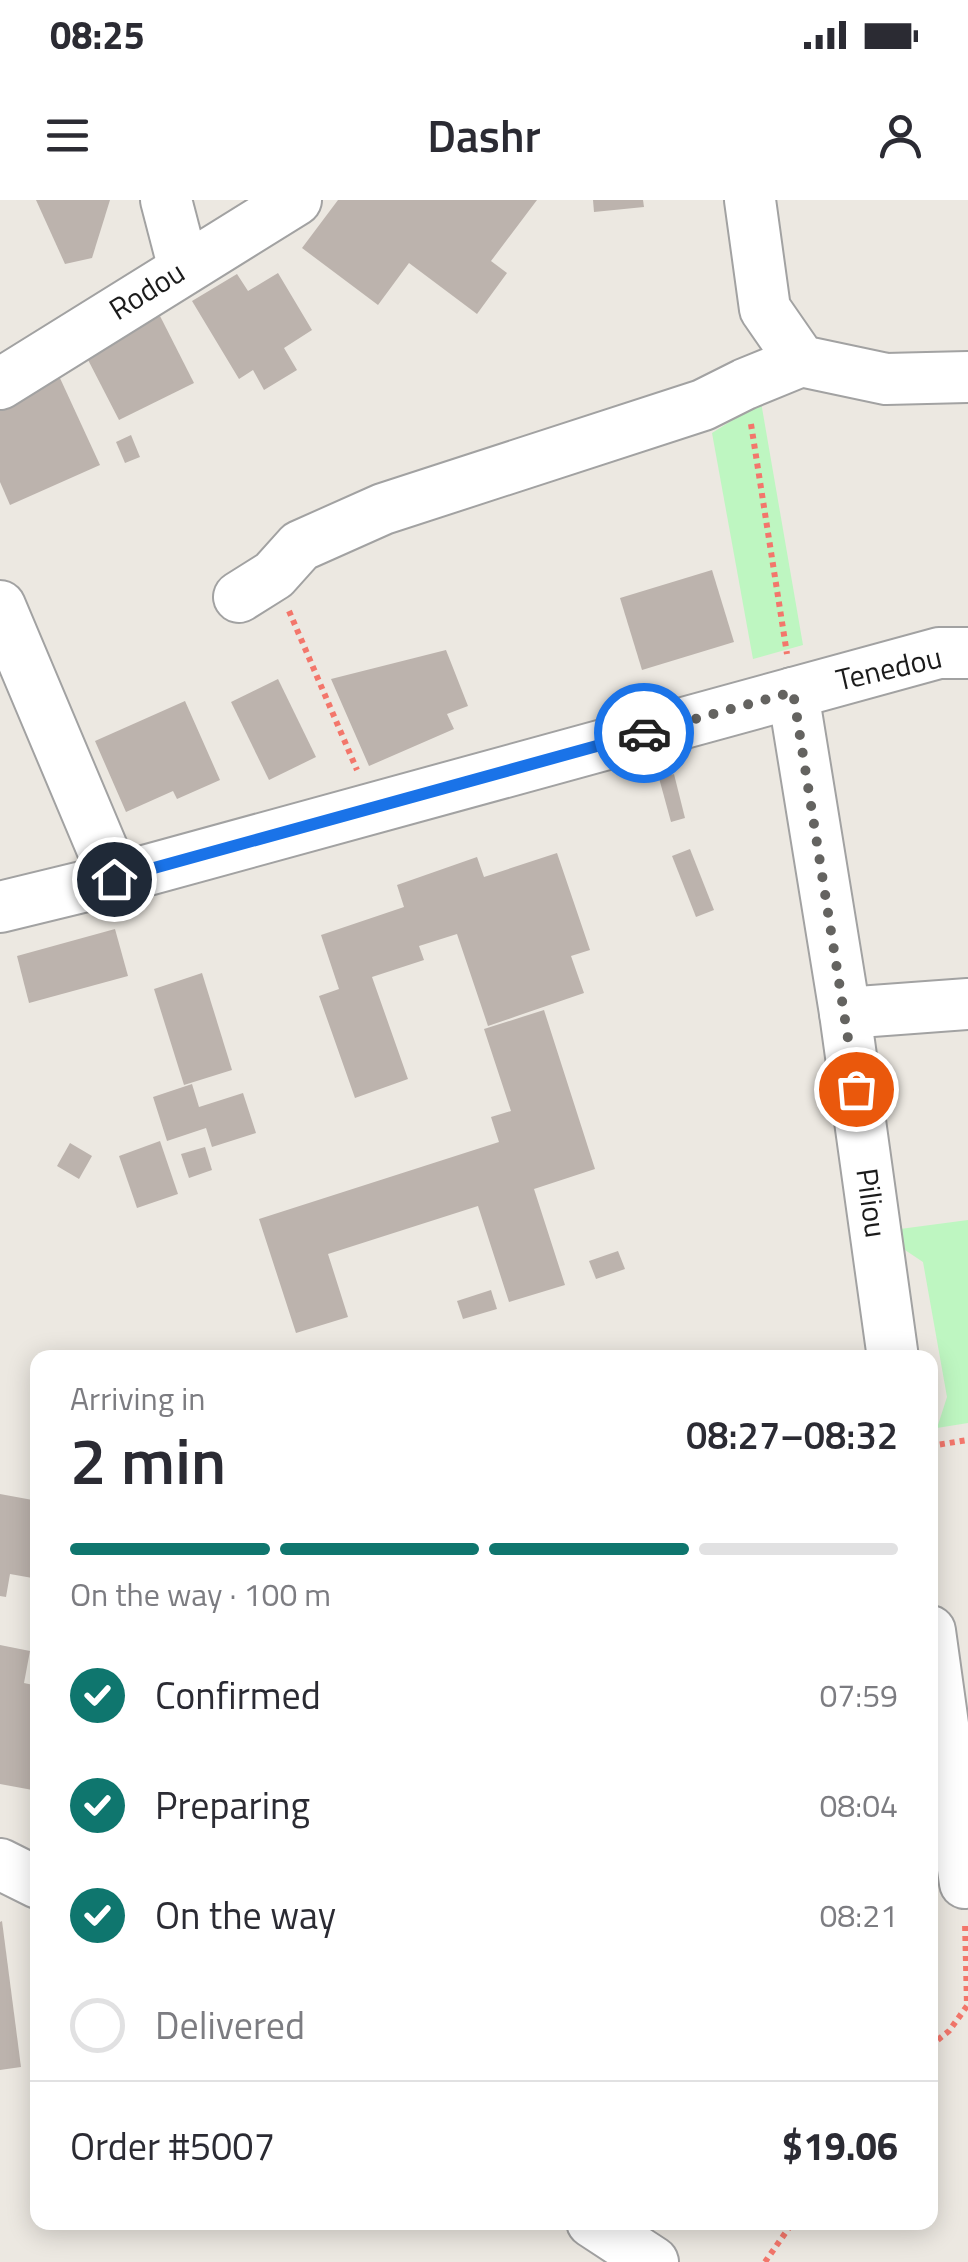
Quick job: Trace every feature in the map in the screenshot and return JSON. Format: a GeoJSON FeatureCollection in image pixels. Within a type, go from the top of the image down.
{"type":"FeatureCollection","features":[{"type":"Feature","properties":{"kind":"street"},"geometry":{"type":"LineString","coordinates":[[166,200],[184,269]]}},
{"type":"Feature","properties":{"kind":"street","name":"Rodou"},"geometry":{"type":"LineString","coordinates":[[0,384],[296,200]]}},
{"type":"Feature","properties":{"kind":"street"},"geometry":{"type":"LineString","coordinates":[[750,200],[765,309],[801,361]]}},
{"type":"Feature","properties":{"kind":"street"},"geometry":{"type":"LineString","coordinates":[[257,586],[300,546],[383,509],[703,406],[801,361],[886,379],[968,377]]}},
{"type":"Feature","properties":{"kind":"street"},"geometry":{"type":"LineString","coordinates":[[0,606],[114,879]]}},
{"type":"Feature","properties":{"kind":"street","name":"Tenedou"},"geometry":{"type":"LineString","coordinates":[[0,907],[940,653],[968,653]]}},
{"type":"Feature","properties":{"kind":"street","name":"Piliou"},"geometry":{"type":"LineString","coordinates":[[793,692],[845,1012],[891,1350]]}},
{"type":"Feature","properties":{"kind":"street"},"geometry":{"type":"LineString","coordinates":[[845,1012],[968,1004]]}},
{"type":"Feature","properties":{"kind":"street"},"geometry":{"type":"LineString","coordinates":[[938,1690],[964,1883]]}},
{"type":"Feature","properties":{"kind":"street"},"geometry":{"type":"LineString","coordinates":[[0,1864],[30,1879]]}},
{"type":"Feature","properties":{"kind":"street"},"geometry":{"type":"LineString","coordinates":[[604,2230],[653,2262]]}},
{"type":"Feature","properties":{"kind":"path"},"geometry":{"type":"LineString","coordinates":[[745,384],[793,692]]}},
{"type":"Feature","properties":{"kind":"path"},"geometry":{"type":"LineString","coordinates":[[257,586],[372,808]]}},
{"type":"Feature","properties":{"kind":"path"},"geometry":{"type":"LineString","coordinates":[[938,1445],[968,1440]]}},
{"type":"Feature","properties":{"kind":"path"},"geometry":{"type":"LineString","coordinates":[[938,2039],[967,2006],[964,1883]]}},
{"type":"Feature","properties":{"kind":"path"},"geometry":{"type":"LineString","coordinates":[[765,2262],[787,2230]]}},
{"type":"Feature","properties":{"kind":"green space"},"geometry":{"type":"Polygon","coordinates":[[[761,402],[803,645],[753,659],[712,433],[761,402]]]}},
{"type":"Feature","properties":{"kind":"green space"},"geometry":{"type":"Polygon","coordinates":[[[968,1220],[968,1423],[938,1428],[947,1397],[923,1262],[905,1250],[900,1229],[968,1220]]]}},
{"type":"Feature","properties":{"kind":"building"},"geometry":{"type":"Polygon","coordinates":[[[36,200],[110,200],[92,258],[65,264],[36,200]]]}},
{"type":"Feature","properties":{"kind":"building"},"geometry":{"type":"Polygon","coordinates":[[[338,200],[537,200],[491,261],[507,273],[477,314],[409,263],[378,305],[302,248],[338,200]]]}},
{"type":"Feature","properties":{"kind":"building"},"geometry":{"type":"Polygon","coordinates":[[[593,200],[643,200],[644,207],[594,212],[593,200]]]}},
{"type":"Feature","properties":{"kind":"building"},"geometry":{"type":"Polygon","coordinates":[[[278,273],[312,330],[284,348],[297,370],[264,390],[253,370],[239,379],[192,301],[237,274],[248,291],[278,273]]]}},
{"type":"Feature","properties":{"kind":"building"},"geometry":{"type":"Polygon","coordinates":[[[160,316],[194,383],[119,420],[85,354],[160,316]]]}},
{"type":"Feature","properties":{"kind":"building"},"geometry":{"type":"Polygon","coordinates":[[[59,376],[100,465],[10,505],[0,482],[0,403],[59,376]]]}},
{"type":"Feature","properties":{"kind":"building"},"geometry":{"type":"Polygon","coordinates":[[[131,435],[140,457],[125,463],[116,442],[131,435]]]}},
{"type":"Feature","properties":{"kind":"building"},"geometry":{"type":"Polygon","coordinates":[[[712,570],[734,642],[642,670],[620,598],[712,570]]]}},
{"type":"Feature","properties":{"kind":"building"},"geometry":{"type":"Polygon","coordinates":[[[446,650],[468,706],[447,714],[454,729],[369,766],[331,679],[446,650]]]}},
{"type":"Feature","properties":{"kind":"building"},"geometry":{"type":"Polygon","coordinates":[[[278,679],[316,757],[269,780],[231,702],[278,679]]]}},
{"type":"Feature","properties":{"kind":"building"},"geometry":{"type":"Polygon","coordinates":[[[185,701],[220,780],[177,799],[173,791],[126,812],[95,741],[185,701]]]}},
{"type":"Feature","properties":{"kind":"building"},"geometry":{"type":"Polygon","coordinates":[[[674,774],[685,818],[671,822],[659,778],[674,774]]]}},
{"type":"Feature","properties":{"kind":"building"},"geometry":{"type":"Polygon","coordinates":[[[690,849],[714,910],[696,917],[672,856],[690,849]]]}},
{"type":"Feature","properties":{"kind":"building"},"geometry":{"type":"Polygon","coordinates":[[[557,853],[590,950],[571,956],[584,993],[488,1026],[457,934],[419,946],[424,960],[372,977],[408,1079],[355,1098],[319,996],[339,989],[321,935],[404,907],[397,885],[477,857],[484,877],[557,853]]]}},
{"type":"Feature","properties":{"kind":"building"},"geometry":{"type":"Polygon","coordinates":[[[115,929],[128,976],[29,1003],[17,956],[115,929]]]}},
{"type":"Feature","properties":{"kind":"building"},"geometry":{"type":"Polygon","coordinates":[[[202,973],[232,1070],[184,1085],[154,989],[202,973]]]}},
{"type":"Feature","properties":{"kind":"building"},"geometry":{"type":"Polygon","coordinates":[[[544,1010],[595,1169],[534,1189],[565,1285],[509,1302],[478,1206],[328,1254],[348,1317],[296,1333],[259,1219],[499,1142],[491,1117],[511,1111],[484,1029],[544,1010]]]}},
{"type":"Feature","properties":{"kind":"building"},"geometry":{"type":"Polygon","coordinates":[[[192,1084],[199,1107],[243,1093],[256,1133],[212,1147],[206,1128],[167,1141],[153,1097],[192,1084]]]}},
{"type":"Feature","properties":{"kind":"building"},"geometry":{"type":"Polygon","coordinates":[[[160,1141],[178,1194],[137,1208],[119,1156],[160,1141]]]}},
{"type":"Feature","properties":{"kind":"building"},"geometry":{"type":"Polygon","coordinates":[[[70,1143],[92,1156],[79,1179],[57,1166],[70,1143]]]}},
{"type":"Feature","properties":{"kind":"building"},"geometry":{"type":"Polygon","coordinates":[[[205,1147],[212,1170],[189,1178],[181,1154],[205,1147]]]}},
{"type":"Feature","properties":{"kind":"building"},"geometry":{"type":"Polygon","coordinates":[[[618,1251],[625,1269],[596,1279],[589,1261],[618,1251]]]}},
{"type":"Feature","properties":{"kind":"building"},"geometry":{"type":"Polygon","coordinates":[[[491,1290],[497,1309],[463,1319],[457,1301],[491,1290]]]}},
{"type":"Feature","properties":{"kind":"building"},"geometry":{"type":"Polygon","coordinates":[[[0,1494],[30,1500],[30,1578],[10,1574],[6,1597],[0,1596],[0,1494]]]}},
{"type":"Feature","properties":{"kind":"building"},"geometry":{"type":"Polygon","coordinates":[[[0,1645],[30,1651],[24,1683],[30,1684],[30,1790],[0,1784],[0,1645]]]}},
{"type":"Feature","properties":{"kind":"building"},"geometry":{"type":"Polygon","coordinates":[[[0,1922],[21,2067],[0,2070],[0,1922]]]}},
{"type":"Feature","properties":{"kind":"way so far"},"geometry":{"type":"LineString","coordinates":[[644,733],[793,692],[856,1089]]}},
{"type":"Feature","properties":{"kind":"route"},"geometry":{"type":"LineString","coordinates":[[114,879],[644,733]]}}]}
